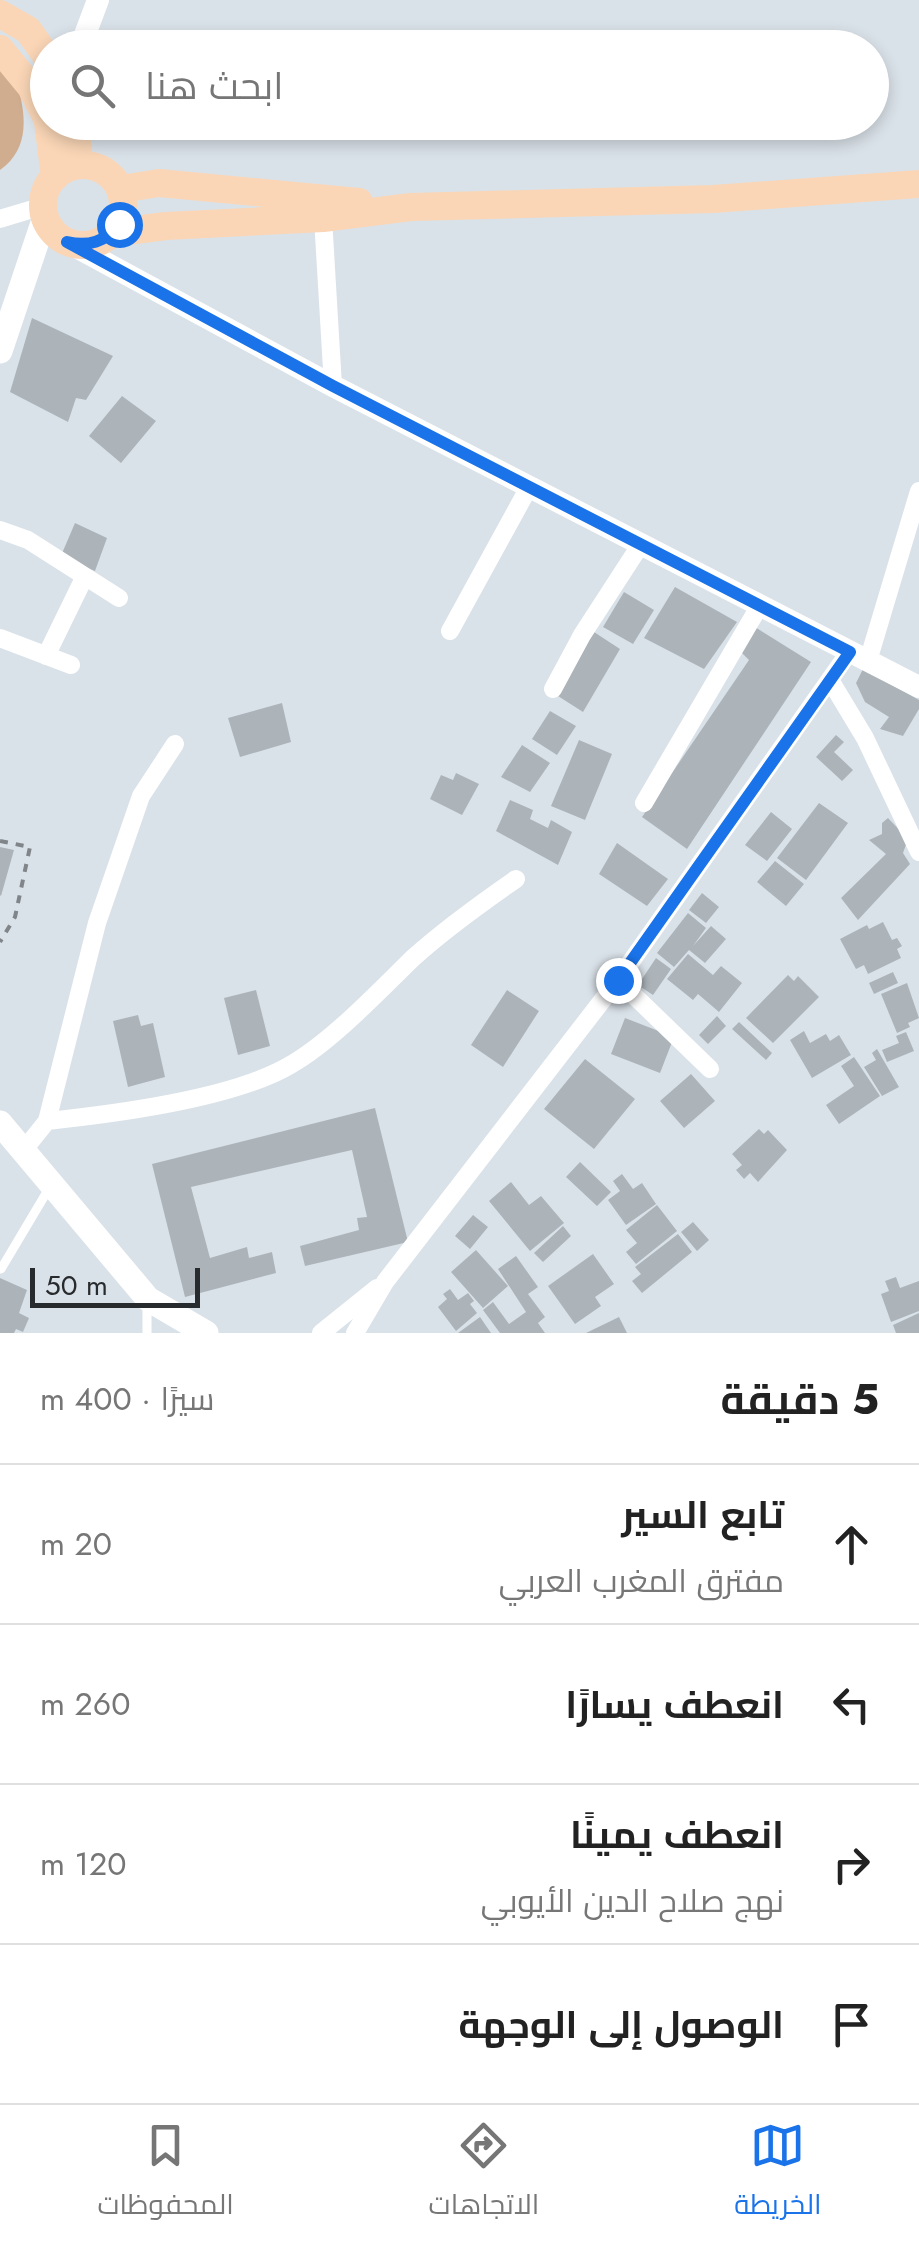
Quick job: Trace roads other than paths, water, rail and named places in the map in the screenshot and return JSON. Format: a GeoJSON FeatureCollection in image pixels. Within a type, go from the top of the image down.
{"type":"FeatureCollection","features":[{"type":"Feature","properties":{"kind":"main road"},"geometry":{"type":"LineString","coordinates":[[0,14],[30,33]]}},
{"type":"Feature","properties":{"kind":"main road"},"geometry":{"type":"LineString","coordinates":[[0,49],[30,87]]}},
{"type":"Feature","properties":{"kind":"main road"},"geometry":{"type":"LineString","coordinates":[[55,140],[67,171]]}},
{"type":"Feature","properties":{"kind":"main road"},"geometry":{"type":"LineString","coordinates":[[67,171],[71,140]]}},
{"type":"Feature","properties":{"kind":"main road"},"geometry":{"type":"LineString","coordinates":[[0,351],[44,212],[48,186],[67,171],[104,170],[121,189],[123,212],[112,233]]}},
{"type":"Feature","properties":{"kind":"main road"},"geometry":{"type":"LineString","coordinates":[[121,189],[159,183],[410,207]]}},
{"type":"Feature","properties":{"kind":"main road"},"geometry":{"type":"LineString","coordinates":[[44,212],[50,227],[67,242],[91,244],[112,233],[166,226],[323,218],[410,207],[714,199],[919,184]]}},
{"type":"Feature","properties":{"kind":"main road"},"geometry":{"type":"LineString","coordinates":[[0,1124],[148,1299],[206,1333]]}},
{"type":"Feature","properties":{"kind":"street"},"geometry":{"type":"LineString","coordinates":[[87,30],[98,0]]}},
{"type":"Feature","properties":{"kind":"street"},"geometry":{"type":"LineString","coordinates":[[0,219],[44,212]]}},
{"type":"Feature","properties":{"kind":"street"},"geometry":{"type":"LineString","coordinates":[[323,218],[333,386]]}},
{"type":"Feature","properties":{"kind":"street"},"geometry":{"type":"LineString","coordinates":[[67,242],[333,386],[919,687]]}},
{"type":"Feature","properties":{"kind":"street"},"geometry":{"type":"LineString","coordinates":[[450,631],[529,486]]}},
{"type":"Feature","properties":{"kind":"street"},"geometry":{"type":"LineString","coordinates":[[355,1333],[385,1282],[618,980],[830,680],[859,656],[911,549],[919,491]]}},
{"type":"Feature","properties":{"kind":"street"},"geometry":{"type":"LineString","coordinates":[[0,530],[28,540],[120,598]]}},
{"type":"Feature","properties":{"kind":"street"},"geometry":{"type":"LineString","coordinates":[[553,689],[641,544]]}},
{"type":"Feature","properties":{"kind":"street"},"geometry":{"type":"LineString","coordinates":[[46,656],[84,578]]}},
{"type":"Feature","properties":{"kind":"street"},"geometry":{"type":"LineString","coordinates":[[644,803],[760,606]]}},
{"type":"Feature","properties":{"kind":"street"},"geometry":{"type":"LineString","coordinates":[[0,638],[71,666]]}},
{"type":"Feature","properties":{"kind":"street"},"geometry":{"type":"LineString","coordinates":[[830,680],[865,738],[919,852]]}},
{"type":"Feature","properties":{"kind":"street"},"geometry":{"type":"LineString","coordinates":[[23,1151],[47,1120],[97,923],[141,796],[175,744]]}},
{"type":"Feature","properties":{"kind":"street"},"geometry":{"type":"LineString","coordinates":[[47,1120],[229,1089],[292,1065],[442,932],[516,879]]}},
{"type":"Feature","properties":{"kind":"street"},"geometry":{"type":"LineString","coordinates":[[618,980],[710,1069]]}},
{"type":"Feature","properties":{"kind":"street"},"geometry":{"type":"LineString","coordinates":[[321,1333],[385,1282]]}},
{"type":"Feature","properties":{"kind":"lane"},"geometry":{"type":"LineString","coordinates":[[1,1269],[51,1185]]}},
{"type":"Feature","properties":{"kind":"lane"},"geometry":{"type":"LineString","coordinates":[[147,1333],[148,1299]]}}]}
